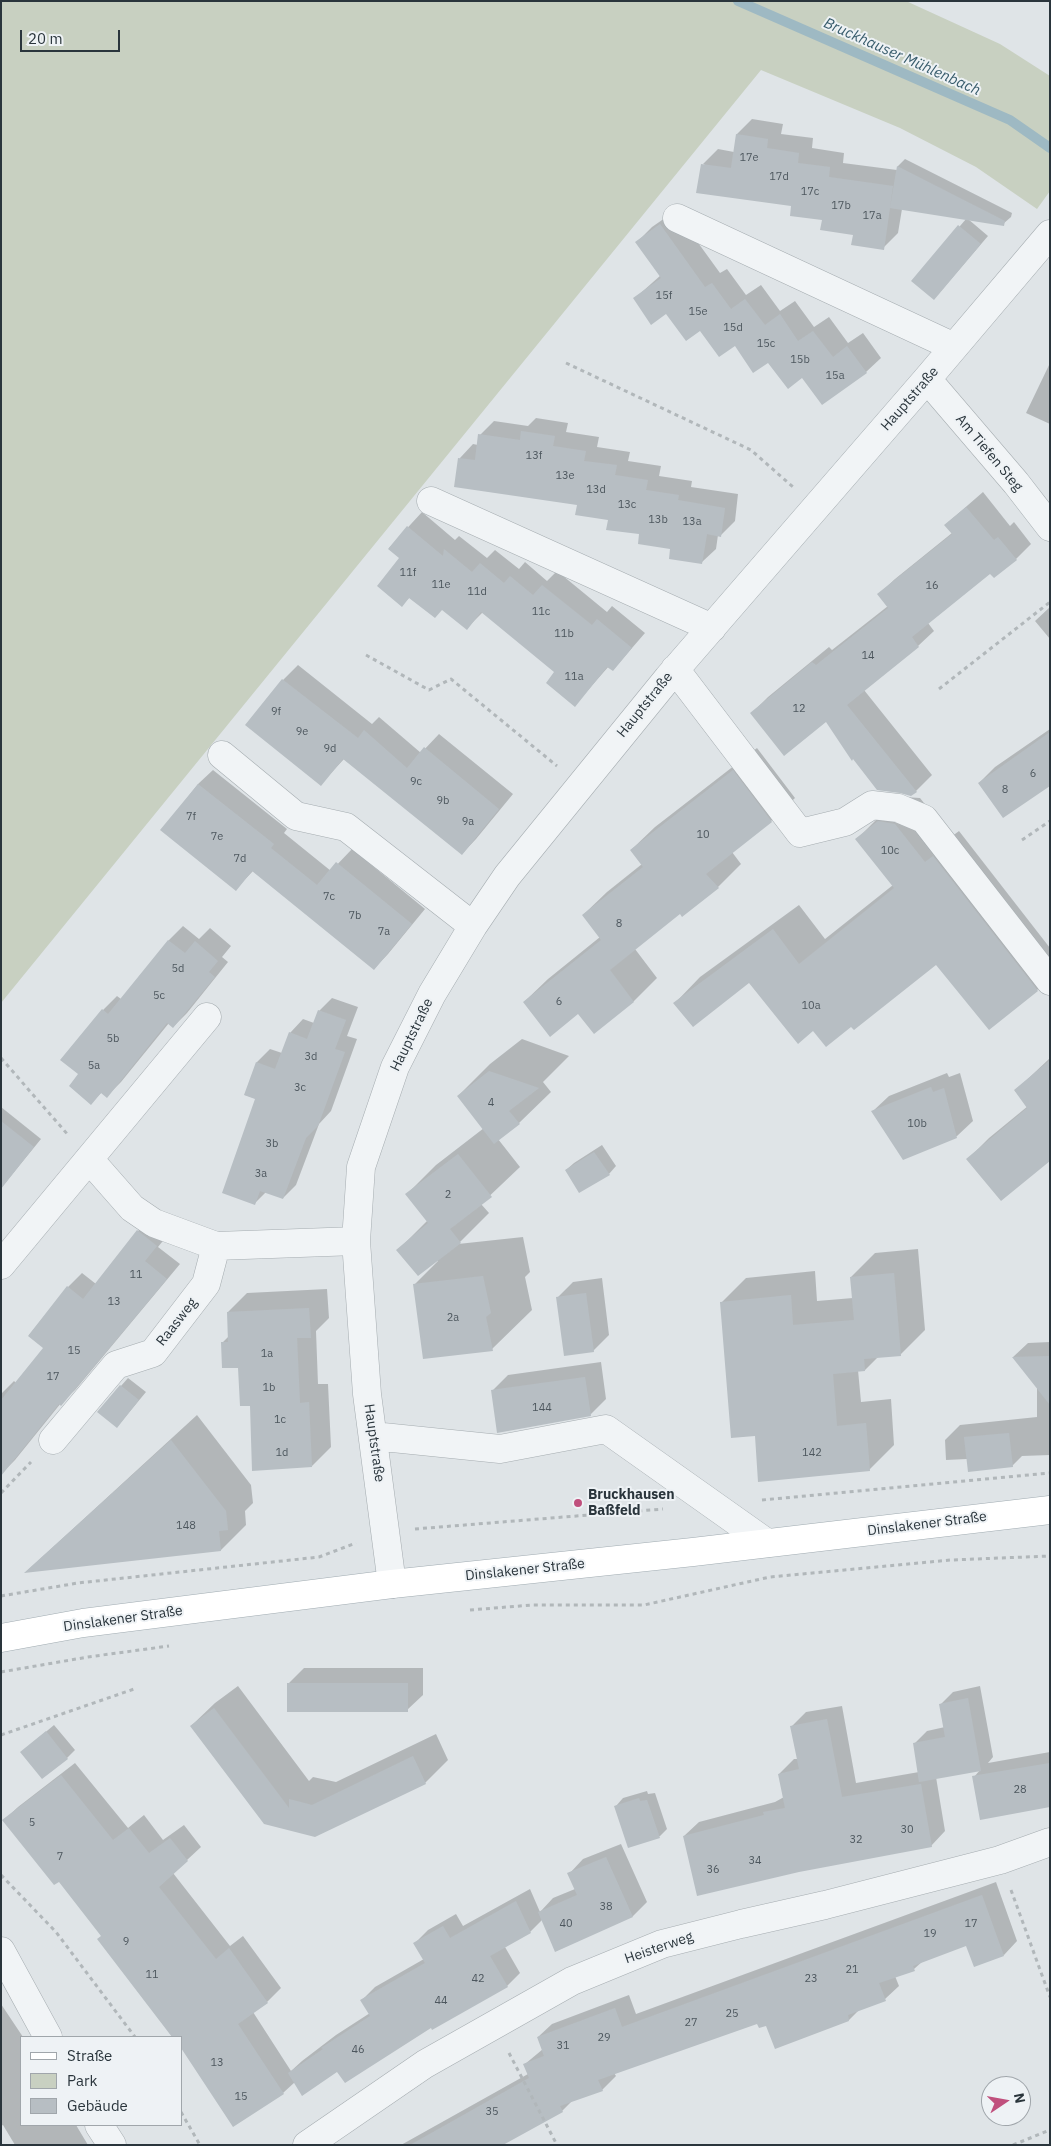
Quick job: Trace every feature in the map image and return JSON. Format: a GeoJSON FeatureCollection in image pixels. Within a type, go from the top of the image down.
{"type":"FeatureCollection","features":[{"type":"Feature","properties":{"kind":"main road","name":"Dinslakener Straße"},"geometry":{"type":"LineString","coordinates":[[1,1638],[83,1623],[392,1584],[1050,1510]]}},
{"type":"Feature","properties":{"kind":"street"},"geometry":{"type":"LineString","coordinates":[[677,218],[954,347]]}},
{"type":"Feature","properties":{"kind":"street","name":"Hauptstraße"},"geometry":{"type":"LineString","coordinates":[[392,1584],[367,1394],[356,1241],[361,1167],[395,1067],[432,994],[473,926],[507,876],[675,669],[816,508],[1050,234]]}},
{"type":"Feature","properties":{"kind":"street","name":"Am Tiefen Steg"},"geometry":{"type":"LineString","coordinates":[[927,379],[1016,483],[1050,528]]}},
{"type":"Feature","properties":{"kind":"street"},"geometry":{"type":"LineString","coordinates":[[431,502],[712,628]]}},
{"type":"Feature","properties":{"kind":"street"},"geometry":{"type":"LineString","coordinates":[[675,669],[800,833],[845,822],[872,805],[898,808],[924,819],[1050,981]]}},
{"type":"Feature","properties":{"kind":"street"},"geometry":{"type":"LineString","coordinates":[[222,755],[296,816],[346,827],[473,926]]}},
{"type":"Feature","properties":{"kind":"street"},"geometry":{"type":"LineString","coordinates":[[1,1265],[207,1016]]}},
{"type":"Feature","properties":{"kind":"street"},"geometry":{"type":"LineString","coordinates":[[89,1159],[132,1208],[154,1223],[216,1246],[356,1241]]}},
{"type":"Feature","properties":{"kind":"street","name":"Raasweg"},"geometry":{"type":"LineString","coordinates":[[53,1440],[116,1365],[153,1353],[206,1284],[216,1246]]}},
{"type":"Feature","properties":{"kind":"street"},"geometry":{"type":"LineString","coordinates":[[373,1436],[500,1449],[606,1429],[767,1543]]}},
{"type":"Feature","properties":{"kind":"street","name":"Heisterweg"},"geometry":{"type":"LineString","coordinates":[[307,2145],[425,2064],[572,1981],[662,1944],[1000,1860],[1050,1842]]}},
{"type":"Feature","properties":{"kind":"street"},"geometry":{"type":"LineString","coordinates":[[1,1951],[47,2036]]}},
{"type":"Feature","properties":{"kind":"street"},"geometry":{"type":"LineString","coordinates":[[100,2126],[112,2145]]}},
{"type":"Feature","properties":{"kind":"path"},"geometry":{"type":"LineString","coordinates":[[566,363],[752,450],[816,508]]}},
{"type":"Feature","properties":{"kind":"path"},"geometry":{"type":"LineString","coordinates":[[939,690],[1050,602]]}},
{"type":"Feature","properties":{"kind":"path"},"geometry":{"type":"LineString","coordinates":[[366,655],[429,690],[451,679],[580,785]]}},
{"type":"Feature","properties":{"kind":"path"},"geometry":{"type":"LineString","coordinates":[[1022,840],[1050,821]]}},
{"type":"Feature","properties":{"kind":"path"},"geometry":{"type":"LineString","coordinates":[[1,1058],[89,1159]]}},
{"type":"Feature","properties":{"kind":"path"},"geometry":{"type":"LineString","coordinates":[[1,1493],[53,1440]]}},
{"type":"Feature","properties":{"kind":"path"},"geometry":{"type":"LineString","coordinates":[[713,1504],[1050,1473]]}},
{"type":"Feature","properties":{"kind":"path"},"geometry":{"type":"LineString","coordinates":[[1,1596],[78,1583],[319,1557],[386,1532],[665,1509]]}},
{"type":"Feature","properties":{"kind":"path"},"geometry":{"type":"LineString","coordinates":[[464,1610],[532,1605],[644,1605],[770,1577],[951,1560],[1050,1556]]}},
{"type":"Feature","properties":{"kind":"path"},"geometry":{"type":"LineString","coordinates":[[1,1672],[88,1657],[174,1646]]}},
{"type":"Feature","properties":{"kind":"path"},"geometry":{"type":"LineString","coordinates":[[1,1734],[137,1688]]}},
{"type":"Feature","properties":{"kind":"path"},"geometry":{"type":"LineString","coordinates":[[1000,1860],[1050,1997]]}},
{"type":"Feature","properties":{"kind":"path"},"geometry":{"type":"LineString","coordinates":[[1,1875],[56,1932],[134,2036]]}},
{"type":"Feature","properties":{"kind":"path"},"geometry":{"type":"LineString","coordinates":[[495,2025],[557,2145]]}},
{"type":"Feature","properties":{"kind":"path"},"geometry":{"type":"LineString","coordinates":[[182,2114],[200,2145]]}},
{"type":"Feature","properties":{"kind":"path"},"geometry":{"type":"LineString","coordinates":[[1013,2145],[1050,2130]]}},
{"type":"Feature","properties":{"kind":"green space"},"geometry":{"type":"Polygon","coordinates":[[[1,1],[906,1],[1000,44],[1050,76],[1050,191],[1037,209],[976,167],[900,128],[761,70],[1,1003],[1,1]]]}},
{"type":"Feature","properties":{"kind":"building"},"geometry":{"type":"Polygon","coordinates":[[[736,134],[768,139],[767,148],[799,153],[798,163],[830,167],[829,177],[893,186],[884,250],[851,245],[853,235],[820,230],[822,220],[790,216],[791,206],[696,193],[701,164],[731,168],[736,134]]]}},
{"type":"Feature","properties":{"kind":"building"},"geometry":{"type":"Polygon","coordinates":[[[897,166],[1005,221],[1004,226],[890,208],[897,166]]]}},
{"type":"Feature","properties":{"kind":"building"},"geometry":{"type":"Polygon","coordinates":[[[660,224],[705,287],[712,283],[731,309],[745,299],[765,325],[780,314],[798,341],[813,331],[833,357],[847,346],[867,373],[822,405],[802,378],[788,389],[768,363],[753,373],[735,346],[719,357],[700,331],[686,341],[666,314],[651,325],[633,298],[661,278],[635,242],[660,224]]]}},
{"type":"Feature","properties":{"kind":"building"},"geometry":{"type":"Polygon","coordinates":[[[958,225],[981,244],[934,300],[911,281],[958,225]]]}},
{"type":"Feature","properties":{"kind":"building"},"geometry":{"type":"Polygon","coordinates":[[[521,431],[555,436],[553,446],[586,451],[584,461],[617,465],[615,475],[648,480],[646,490],[679,495],[678,500],[725,508],[721,537],[707,534],[702,564],[669,559],[670,549],[638,544],[639,534],[606,530],[608,520],[575,515],[577,505],[454,487],[458,458],[475,460],[478,434],[520,440],[521,431]]]}},
{"type":"Feature","properties":{"kind":"building"},"geometry":{"type":"Polygon","coordinates":[[[966,507],[994,540],[998,537],[1017,560],[994,578],[990,574],[912,637],[919,647],[847,705],[917,792],[911,796],[877,790],[853,759],[852,761],[826,722],[784,756],[750,713],[812,662],[816,665],[888,608],[877,594],[952,534],[944,525],[966,507]]]}},
{"type":"Feature","properties":{"kind":"building"},"geometry":{"type":"Polygon","coordinates":[[[407,526],[443,556],[444,549],[472,572],[480,563],[504,583],[510,576],[533,595],[542,585],[592,625],[597,619],[632,648],[613,671],[607,667],[575,707],[546,683],[554,672],[481,612],[467,630],[442,610],[435,618],[409,598],[402,607],[377,586],[399,558],[388,549],[407,526]]]}},
{"type":"Feature","properties":{"kind":"building"},"geometry":{"type":"Polygon","coordinates":[[[282,679],[358,738],[364,730],[407,768],[424,747],[499,809],[462,855],[343,759],[321,786],[245,725],[282,679]]]}},
{"type":"Feature","properties":{"kind":"building"},"geometry":{"type":"Polygon","coordinates":[[[1050,732],[1050,786],[1003,818],[978,783],[1050,732]]]}},
{"type":"Feature","properties":{"kind":"building"},"geometry":{"type":"Polygon","coordinates":[[[733,770],[772,822],[706,874],[719,888],[682,917],[680,914],[610,970],[634,1002],[594,1034],[578,1014],[550,1037],[523,1002],[601,940],[582,915],[643,867],[630,850],[733,770]]]}},
{"type":"Feature","properties":{"kind":"building"},"geometry":{"type":"Polygon","coordinates":[[[198,784],[274,844],[271,848],[317,885],[336,862],[412,924],[374,970],[252,871],[236,891],[160,830],[198,784]]]}},
{"type":"Feature","properties":{"kind":"building"},"geometry":{"type":"Polygon","coordinates":[[[878,821],[895,824],[925,862],[933,856],[1038,991],[989,1030],[936,965],[854,1030],[851,1027],[826,1047],[813,1031],[798,1044],[749,983],[693,1027],[673,1003],[773,929],[799,964],[894,888],[855,839],[878,821]]]}},
{"type":"Feature","properties":{"kind":"building"},"geometry":{"type":"Polygon","coordinates":[[[168,940],[185,953],[195,941],[218,961],[209,972],[215,977],[173,1028],[167,1023],[107,1098],[101,1093],[91,1105],[69,1086],[78,1074],[60,1060],[102,1009],[108,1014],[168,940]]]}},
{"type":"Feature","properties":{"kind":"building"},"geometry":{"type":"Polygon","coordinates":[[[318,1010],[346,1020],[335,1049],[345,1052],[318,1126],[306,1138],[283,1199],[260,1191],[255,1205],[222,1193],[255,1099],[244,1095],[256,1062],[275,1069],[289,1032],[307,1039],[318,1010]]]}},
{"type":"Feature","properties":{"kind":"building"},"geometry":{"type":"Polygon","coordinates":[[[1050,1060],[1050,1161],[1001,1201],[966,1159],[1027,1108],[1014,1090],[1050,1060]]]}},
{"type":"Feature","properties":{"kind":"building"},"geometry":{"type":"Polygon","coordinates":[[[489,1071],[539,1088],[509,1111],[520,1124],[494,1144],[457,1096],[489,1071]]]}},
{"type":"Feature","properties":{"kind":"building"},"geometry":{"type":"Polygon","coordinates":[[[931,1087],[933,1092],[944,1088],[957,1138],[903,1160],[871,1111],[931,1087]]]}},
{"type":"Feature","properties":{"kind":"building"},"geometry":{"type":"Polygon","coordinates":[[[1,1121],[34,1147],[1,1189],[1,1121]]]}},
{"type":"Feature","properties":{"kind":"building"},"geometry":{"type":"Polygon","coordinates":[[[594,1152],[610,1175],[579,1193],[565,1170],[594,1152]]]}},
{"type":"Feature","properties":{"kind":"building"},"geometry":{"type":"Polygon","coordinates":[[[458,1154],[492,1197],[450,1229],[461,1243],[418,1276],[396,1250],[428,1223],[405,1194],[458,1154]]]}},
{"type":"Feature","properties":{"kind":"building"},"geometry":{"type":"Polygon","coordinates":[[[137,1230],[157,1246],[145,1261],[167,1279],[61,1406],[59,1404],[1,1476],[1,1400],[43,1348],[28,1336],[67,1286],[83,1299],[137,1230]]]}},
{"type":"Feature","properties":{"kind":"building"},"geometry":{"type":"Polygon","coordinates":[[[894,1273],[901,1356],[864,1359],[865,1371],[833,1374],[837,1426],[866,1423],[870,1471],[758,1482],[755,1436],[731,1438],[720,1302],[791,1295],[793,1325],[854,1320],[850,1277],[894,1273]]]}},
{"type":"Feature","properties":{"kind":"building"},"geometry":{"type":"Polygon","coordinates":[[[483,1276],[491,1313],[486,1317],[493,1351],[423,1359],[413,1284],[483,1276]]]}},
{"type":"Feature","properties":{"kind":"building"},"geometry":{"type":"Polygon","coordinates":[[[586,1293],[594,1352],[564,1356],[556,1297],[586,1293]]]}},
{"type":"Feature","properties":{"kind":"building"},"geometry":{"type":"Polygon","coordinates":[[[309,1308],[311,1338],[297,1338],[300,1403],[309,1402],[312,1467],[252,1471],[250,1406],[240,1406],[238,1368],[222,1368],[221,1342],[228,1342],[227,1312],[309,1308]]]}},
{"type":"Feature","properties":{"kind":"building"},"geometry":{"type":"Polygon","coordinates":[[[1050,1356],[1050,1405],[1012,1357],[1050,1356]]]}},
{"type":"Feature","properties":{"kind":"building"},"geometry":{"type":"Polygon","coordinates":[[[585,1377],[591,1416],[497,1433],[491,1390],[585,1377]]]}},
{"type":"Feature","properties":{"kind":"building"},"geometry":{"type":"Polygon","coordinates":[[[120,1385],[139,1400],[117,1428],[97,1412],[120,1385]]]}},
{"type":"Feature","properties":{"kind":"building"},"geometry":{"type":"Polygon","coordinates":[[[1009,1433],[1013,1467],[968,1472],[964,1437],[1009,1433]]]}},
{"type":"Feature","properties":{"kind":"building"},"geometry":{"type":"Polygon","coordinates":[[[171,1440],[226,1511],[228,1530],[219,1531],[221,1551],[24,1573],[171,1440]]]}},
{"type":"Feature","properties":{"kind":"building"},"geometry":{"type":"Polygon","coordinates":[[[287,1683],[408,1683],[408,1712],[287,1712],[287,1683]]]}},
{"type":"Feature","properties":{"kind":"building"},"geometry":{"type":"Polygon","coordinates":[[[968,1698],[981,1771],[919,1782],[913,1743],[945,1737],[939,1704],[968,1698]]]}},
{"type":"Feature","properties":{"kind":"building"},"geometry":{"type":"Polygon","coordinates":[[[214,1708],[289,1808],[289,1799],[312,1805],[413,1756],[426,1784],[315,1837],[264,1824],[190,1726],[214,1708]]]}},
{"type":"Feature","properties":{"kind":"building"},"geometry":{"type":"Polygon","coordinates":[[[827,1719],[842,1797],[921,1784],[932,1847],[799,1872],[697,1896],[683,1836],[764,1815],[763,1812],[785,1808],[778,1774],[799,1769],[790,1726],[827,1719]]]}},
{"type":"Feature","properties":{"kind":"building"},"geometry":{"type":"Polygon","coordinates":[[[46,1731],[68,1759],[42,1779],[20,1752],[46,1731]]]}},
{"type":"Feature","properties":{"kind":"building"},"geometry":{"type":"Polygon","coordinates":[[[1050,1763],[1050,1807],[980,1820],[972,1776],[1050,1763]]]}},
{"type":"Feature","properties":{"kind":"building"},"geometry":{"type":"Polygon","coordinates":[[[61,1775],[113,1840],[129,1828],[149,1853],[170,1838],[188,1861],[159,1887],[216,1959],[229,1948],[268,2003],[238,2024],[284,2094],[233,2127],[182,2050],[182,2036],[171,2036],[97,1939],[101,1936],[59,1882],[54,1885],[2,1820],[61,1775]]]}},
{"type":"Feature","properties":{"kind":"building"},"geometry":{"type":"Polygon","coordinates":[[[639,1798],[640,1801],[647,1800],[660,1838],[628,1848],[614,1806],[639,1798]]]}},
{"type":"Feature","properties":{"kind":"building"},"geometry":{"type":"Polygon","coordinates":[[[606,1857],[633,1917],[555,1952],[538,1912],[577,1895],[567,1873],[606,1857]]]}},
{"type":"Feature","properties":{"kind":"building"},"geometry":{"type":"Polygon","coordinates":[[[982,1895],[1004,1956],[974,1967],[966,1946],[913,1966],[915,1971],[879,1983],[886,2001],[848,2015],[849,2021],[775,2049],[766,2026],[759,2028],[757,2024],[598,2080],[603,2091],[560,2106],[563,2112],[503,2145],[410,2145],[529,2078],[523,2064],[544,2056],[537,2037],[615,2008],[622,2027],[982,1895]]]}},
{"type":"Feature","properties":{"kind":"building"},"geometry":{"type":"Polygon","coordinates":[[[516,1901],[531,1933],[490,1956],[508,1987],[432,2030],[431,2028],[345,2083],[337,2072],[302,2096],[288,2073],[323,2049],[321,2048],[370,2016],[360,2000],[425,1963],[413,1943],[443,1926],[450,1938],[516,1901]]]}},
{"type":"Feature","properties":{"kind":"waterway","name":"Bruckhauser Mühlenbach"},"geometry":{"type":"LineString","coordinates":[[738,1],[1010,120],[1050,148]]}},
{"type":"Feature","properties":{"kind":"place","name":"Bruckhausen Baßfeld"},"geometry":{"type":"Point","coordinates":[578,1503]}}]}
